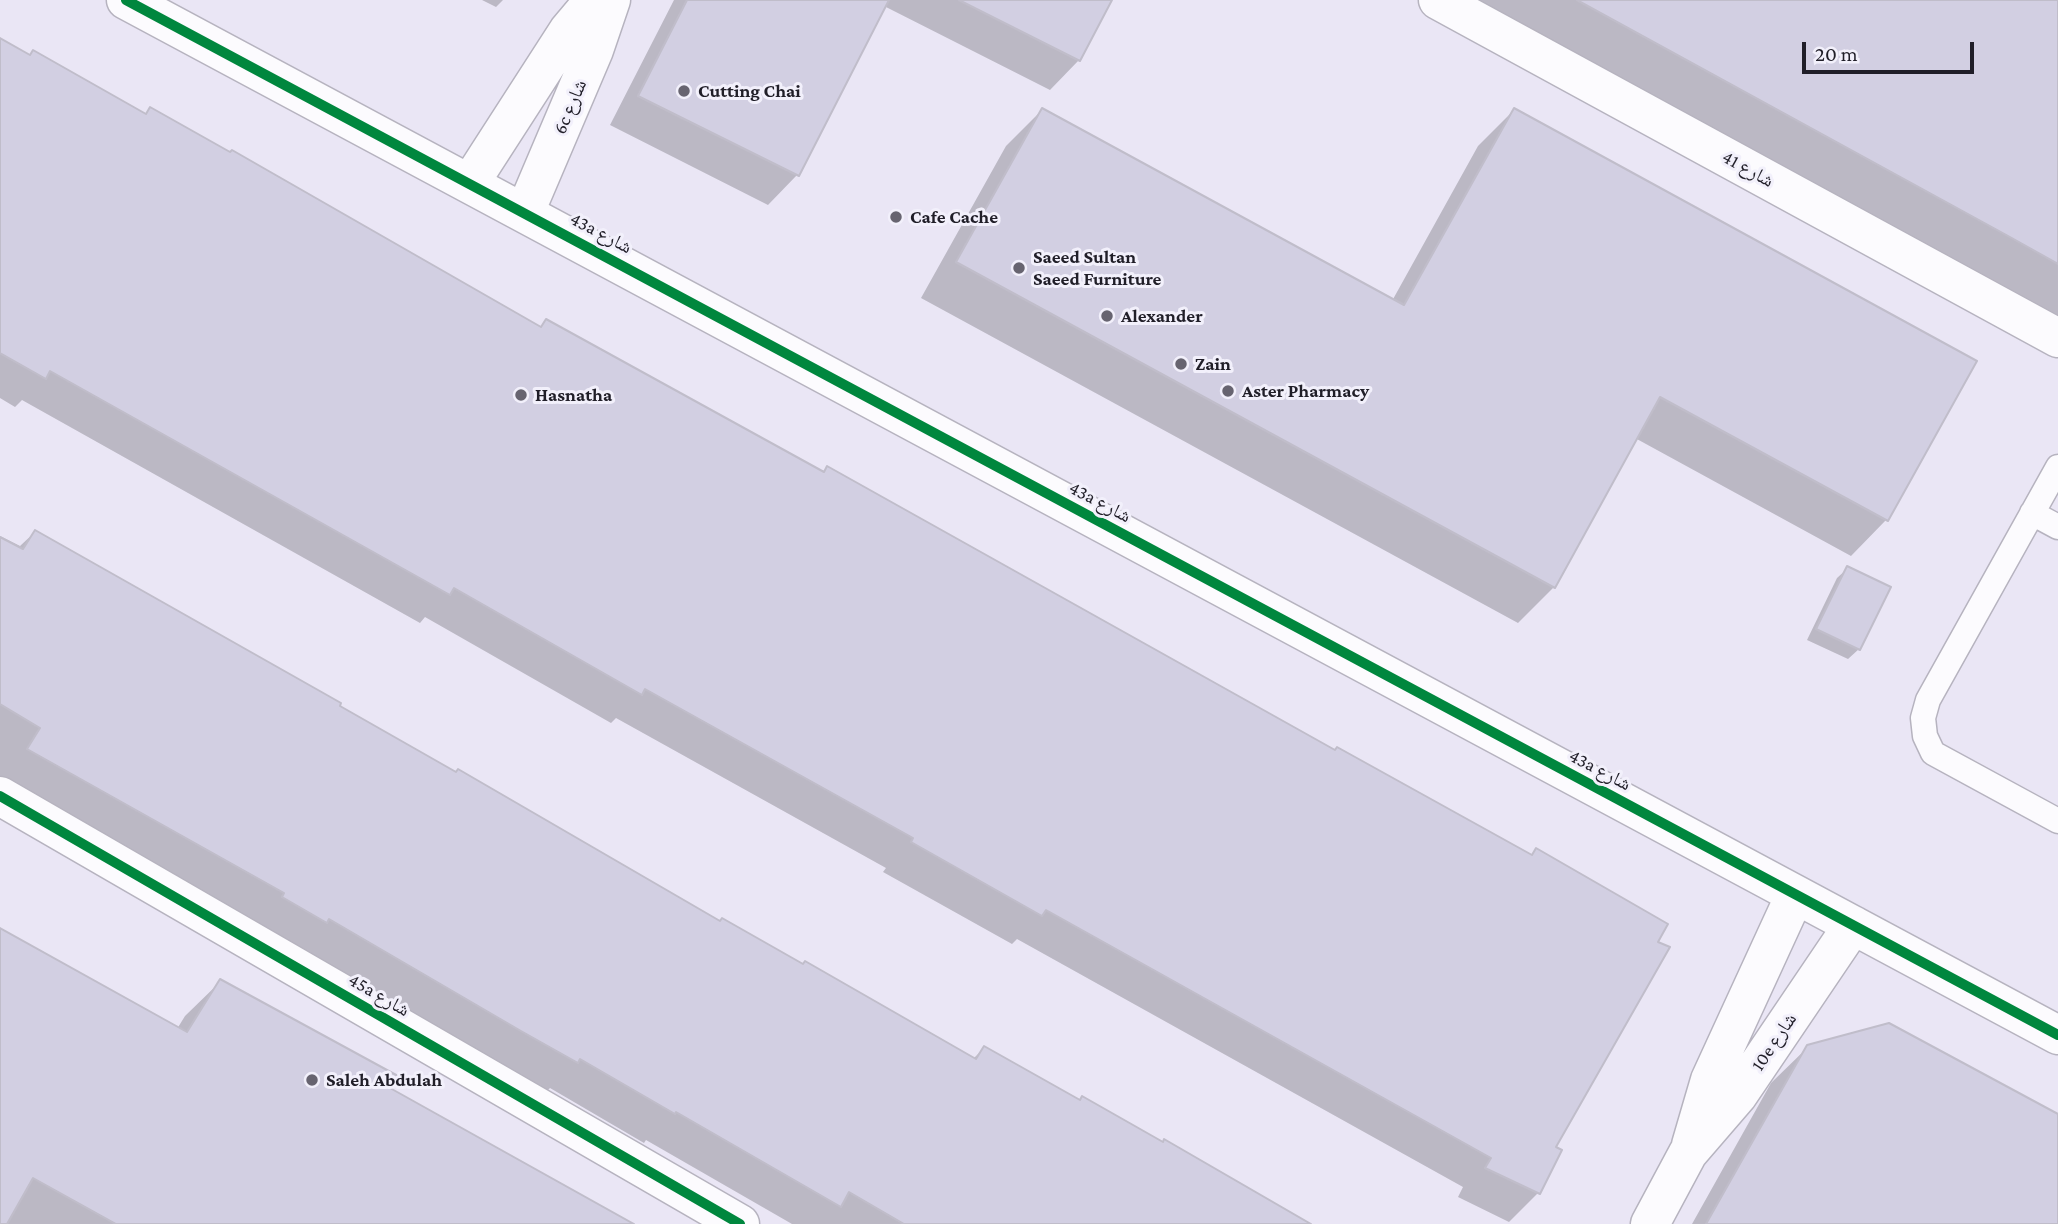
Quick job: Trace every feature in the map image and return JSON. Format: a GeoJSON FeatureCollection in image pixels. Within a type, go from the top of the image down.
{"type":"FeatureCollection","features":[{"type":"Feature","properties":{"kind":"street","name":"43a شارع"},"geometry":{"type":"LineString","coordinates":[[125,0],[2058,1035]]}},
{"type":"Feature","properties":{"kind":"street","name":"6c شارع"},"geometry":{"type":"LineString","coordinates":[[470,183],[568,31],[594,0]]}},
{"type":"Feature","properties":{"kind":"street","name":"6c شارع"},"geometry":{"type":"LineString","coordinates":[[525,212],[594,50],[611,0]]}},
{"type":"Feature","properties":{"kind":"street","name":"شارع 41"},"geometry":{"type":"LineString","coordinates":[[1438,0],[2058,338]]}},
{"type":"Feature","properties":{"kind":"street","name":"45a شارع"},"geometry":{"type":"LineString","coordinates":[[0,796],[740,1224]]}},
{"type":"Feature","properties":{"kind":"street","name":"10e شارع"},"geometry":{"type":"LineString","coordinates":[[1650,1224],[1688,1153],[1710,1080],[1796,895]]}},
{"type":"Feature","properties":{"kind":"street","name":"10e شارع"},"geometry":{"type":"LineString","coordinates":[[1688,1153],[1738,1096],[1853,925]]}},
{"type":"Feature","properties":{"kind":"lane"},"geometry":{"type":"LineString","coordinates":[[2058,467],[1928,701],[1923,718],[1925,736],[1933,753],[2058,821]]}},
{"type":"Feature","properties":{"kind":"lane"},"geometry":{"type":"LineString","coordinates":[[2032,513],[2058,527]]}},
{"type":"Feature","properties":{"kind":"building"},"geometry":{"type":"Polygon","coordinates":[[[687,0],[889,0],[799,176],[638,96],[687,0]]]}},
{"type":"Feature","properties":{"kind":"building"},"geometry":{"type":"Polygon","coordinates":[[[959,0],[1112,0],[1080,61],[959,0]]]}},
{"type":"Feature","properties":{"kind":"building"},"geometry":{"type":"Polygon","coordinates":[[[1577,0],[2058,0],[2058,264],[2010,237],[1577,0]]]}},
{"type":"Feature","properties":{"kind":"building"},"geometry":{"type":"Polygon","coordinates":[[[0,38],[30,55],[33,50],[146,114],[150,107],[230,152],[232,150],[541,327],[546,319],[824,472],[827,466],[1335,750],[1337,747],[1532,855],[1536,848],[1668,924],[1658,942],[1670,947],[1556,1147],[1562,1150],[1540,1194],[1485,1168],[1491,1158],[1046,910],[1042,916],[911,842],[913,838],[645,689],[642,695],[454,588],[450,595],[50,371],[46,379],[0,353],[0,38]]]}},
{"type":"Feature","properties":{"kind":"building"},"geometry":{"type":"Polygon","coordinates":[[[1042,108],[1404,305],[1514,108],[1977,361],[1888,521],[1660,397],[1555,588],[956,262],[1042,108]]]}},
{"type":"Feature","properties":{"kind":"building"},"geometry":{"type":"Polygon","coordinates":[[[35,530],[341,703],[340,706],[456,772],[458,769],[720,921],[722,918],[803,964],[805,961],[976,1059],[984,1046],[1080,1100],[1082,1096],[1163,1142],[1164,1139],[1311,1224],[904,1224],[849,1192],[841,1207],[580,1059],[578,1063],[521,1031],[329,919],[327,923],[282,897],[284,893],[27,749],[40,728],[0,704],[0,537],[23,549],[35,530]]]}},
{"type":"Feature","properties":{"kind":"building"},"geometry":{"type":"Polygon","coordinates":[[[1847,566],[1891,587],[1860,650],[1816,629],[1847,566]]]}},
{"type":"Feature","properties":{"kind":"building"},"geometry":{"type":"Polygon","coordinates":[[[0,928],[187,1032],[220,979],[398,1076],[390,1088],[634,1224],[116,1224],[33,1178],[7,1224],[0,1224],[0,928]]]}},
{"type":"Feature","properties":{"kind":"building"},"geometry":{"type":"Polygon","coordinates":[[[1889,1023],[2058,1114],[2058,1224],[1706,1224],[1807,1045],[1889,1023]]]}},
{"type":"Feature","properties":{"kind":"cycle path"},"geometry":{"type":"LineString","coordinates":[[126,0],[2058,1035]]}},
{"type":"Feature","properties":{"kind":"cycle path"},"geometry":{"type":"LineString","coordinates":[[0,796],[740,1224]]}},
{"type":"Feature","properties":{"kind":"place","name":"Cutting Chai"},"geometry":{"type":"Point","coordinates":[684,91]}},
{"type":"Feature","properties":{"kind":"place","name":"Cafe Cache"},"geometry":{"type":"Point","coordinates":[896,217]}},
{"type":"Feature","properties":{"kind":"place","name":"Saeed Sultan Saeed Furniture"},"geometry":{"type":"Point","coordinates":[1019,268]}},
{"type":"Feature","properties":{"kind":"place","name":"Alexander"},"geometry":{"type":"Point","coordinates":[1107,316]}},
{"type":"Feature","properties":{"kind":"place","name":"Zain"},"geometry":{"type":"Point","coordinates":[1181,364]}},
{"type":"Feature","properties":{"kind":"place","name":"Aster Pharmacy"},"geometry":{"type":"Point","coordinates":[1228,391]}},
{"type":"Feature","properties":{"kind":"place","name":"Hasnatha"},"geometry":{"type":"Point","coordinates":[521,395]}},
{"type":"Feature","properties":{"kind":"place","name":"Saleh Abdulah"},"geometry":{"type":"Point","coordinates":[312,1080]}}]}
